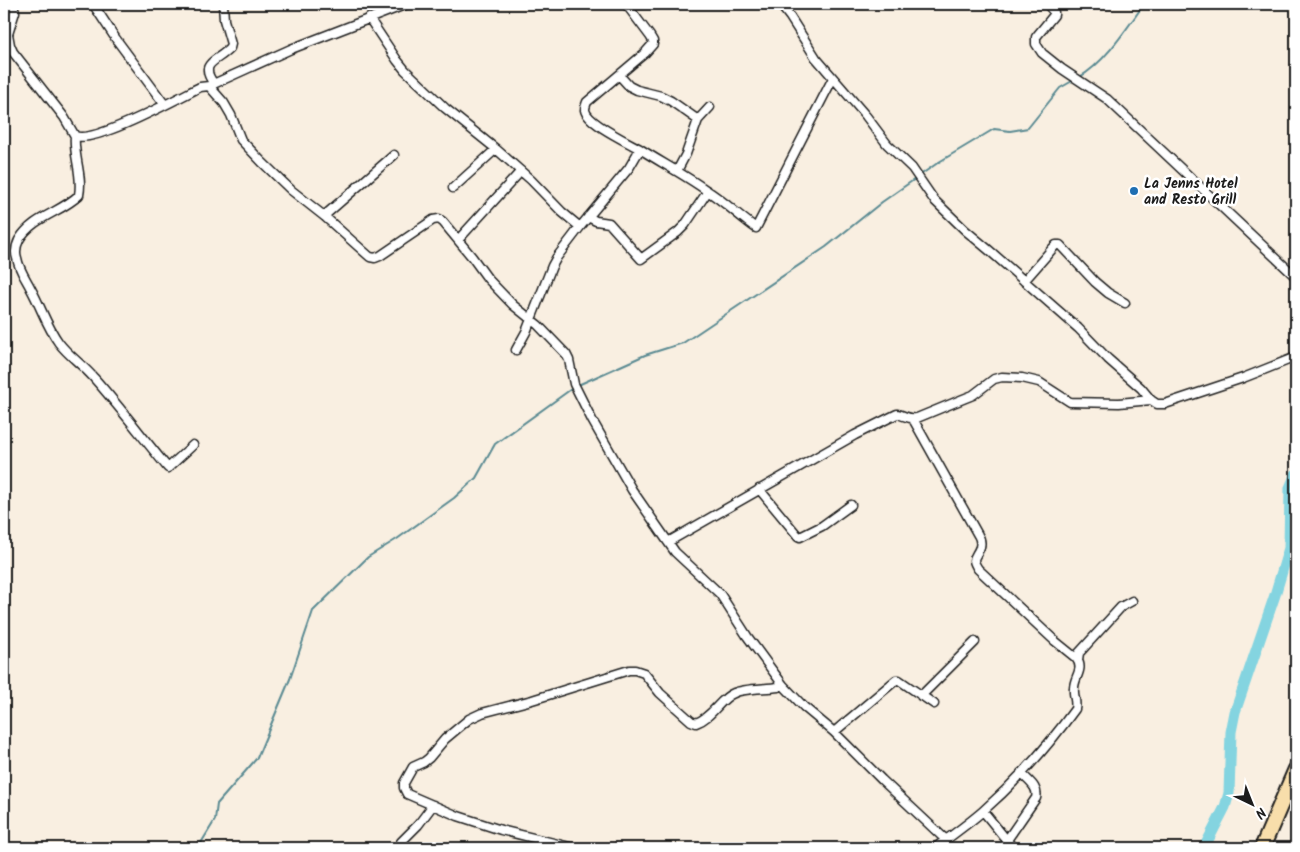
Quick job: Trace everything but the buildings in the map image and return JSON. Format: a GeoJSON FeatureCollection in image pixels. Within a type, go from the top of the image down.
{"type":"FeatureCollection","features":[{"type":"Feature","properties":{"kind":"highway"},"geometry":{"type":"LineString","coordinates":[[1262,848],[1296,769]]}},
{"type":"Feature","properties":{"kind":"street"},"geometry":{"type":"LineString","coordinates":[[13,4],[15,12],[8,34],[10,46],[64,117],[75,136],[74,145],[80,188],[79,195],[68,204],[26,230],[19,240],[16,249],[20,268],[59,343],[85,368],[168,468],[193,445]]}},
{"type":"Feature","properties":{"kind":"street"},"geometry":{"type":"LineString","coordinates":[[93,4],[116,39],[165,105]]}},
{"type":"Feature","properties":{"kind":"street"},"geometry":{"type":"LineString","coordinates":[[223,4],[224,20],[231,44],[227,51],[211,63],[208,69],[208,76],[231,115],[241,140],[291,190],[324,216],[370,257],[380,256],[436,219],[440,219],[488,279],[566,354],[576,388],[632,490],[675,552],[720,594],[746,636],[783,685],[946,840]]}},
{"type":"Feature","properties":{"kind":"street"},"geometry":{"type":"LineString","coordinates":[[75,136],[80,137],[102,133],[145,116],[200,87],[212,85],[290,49],[407,4]]}},
{"type":"Feature","properties":{"kind":"street"},"geometry":{"type":"LineString","coordinates":[[626,4],[650,36],[653,44],[645,54],[588,102],[585,106],[585,111],[589,117],[610,133],[640,149],[708,191],[756,228],[833,78]]}},
{"type":"Feature","properties":{"kind":"street"},"geometry":{"type":"LineString","coordinates":[[778,4],[790,17],[816,58],[866,116],[887,144],[912,168],[934,200],[965,230],[1078,328],[1108,359],[1141,388],[1151,400],[1157,404],[1165,404],[1296,358]]}},
{"type":"Feature","properties":{"kind":"street"},"geometry":{"type":"LineString","coordinates":[[1047,4],[1054,12],[1054,15],[1036,37],[1036,44],[1042,53],[1107,99],[1296,278]]}},
{"type":"Feature","properties":{"kind":"street"},"geometry":{"type":"LineString","coordinates":[[369,18],[405,70],[445,108],[521,171],[562,212],[580,227]]}},
{"type":"Feature","properties":{"kind":"street"},"geometry":{"type":"LineString","coordinates":[[619,74],[630,86],[637,90],[661,96],[698,120]]}},
{"type":"Feature","properties":{"kind":"street"},"geometry":{"type":"LineString","coordinates":[[677,171],[686,154],[698,120],[710,107]]}},
{"type":"Feature","properties":{"kind":"street"},"geometry":{"type":"LineString","coordinates":[[453,188],[496,149]]}},
{"type":"Feature","properties":{"kind":"street"},"geometry":{"type":"LineString","coordinates":[[516,350],[526,332],[557,257],[629,168],[640,149]]}},
{"type":"Feature","properties":{"kind":"street"},"geometry":{"type":"LineString","coordinates":[[324,216],[394,155]]}},
{"type":"Feature","properties":{"kind":"street"},"geometry":{"type":"LineString","coordinates":[[458,240],[521,171]]}},
{"type":"Feature","properties":{"kind":"street"},"geometry":{"type":"LineString","coordinates":[[588,217],[596,221],[609,223],[641,259],[685,225],[708,191]]}},
{"type":"Feature","properties":{"kind":"street"},"geometry":{"type":"LineString","coordinates":[[1024,281],[1053,248],[1056,245],[1060,245],[1095,282],[1108,293],[1125,303]]}},
{"type":"Feature","properties":{"kind":"street"},"geometry":{"type":"LineString","coordinates":[[912,419],[963,400],[994,379],[1002,377],[1022,378],[1039,382],[1070,402],[1119,403],[1151,400]]}},
{"type":"Feature","properties":{"kind":"street"},"geometry":{"type":"LineString","coordinates":[[668,542],[855,435],[897,414],[903,415],[912,419],[978,534],[980,546],[974,558],[974,563],[978,569],[1078,660]]}},
{"type":"Feature","properties":{"kind":"street"},"geometry":{"type":"LineString","coordinates":[[759,489],[800,537],[822,526],[851,506]]}},
{"type":"Feature","properties":{"kind":"street"},"geometry":{"type":"LineString","coordinates":[[935,848],[983,811],[1004,791],[1064,725],[1075,709],[1074,689],[1080,671],[1079,653],[1121,607],[1132,602]]}},
{"type":"Feature","properties":{"kind":"street"},"geometry":{"type":"LineString","coordinates":[[921,696],[975,642]]}},
{"type":"Feature","properties":{"kind":"street"},"geometry":{"type":"LineString","coordinates":[[574,848],[501,830],[458,816],[407,794],[404,783],[412,767],[429,758],[454,731],[469,719],[482,713],[532,700],[629,670],[644,673],[660,693],[691,722],[696,723],[706,718],[732,693],[778,688],[783,685]]}},
{"type":"Feature","properties":{"kind":"street"},"geometry":{"type":"LineString","coordinates":[[834,732],[896,680],[899,680],[934,704]]}},
{"type":"Feature","properties":{"kind":"street"},"geometry":{"type":"LineString","coordinates":[[1007,840],[1037,794],[1036,790],[1021,773]]}},
{"type":"Feature","properties":{"kind":"street"},"geometry":{"type":"LineString","coordinates":[[401,848],[401,842],[433,806]]}},
{"type":"Feature","properties":{"kind":"street"},"geometry":{"type":"LineString","coordinates":[[983,811],[1013,848]]}},
{"type":"Feature","properties":{"kind":"waterway"},"geometry":{"type":"LineString","coordinates":[[1078,78],[1106,54],[1144,4]]}},
{"type":"Feature","properties":{"kind":"waterway"},"geometry":{"type":"LineString","coordinates":[[919,176],[994,129],[1010,131],[1028,128],[1060,88],[1074,80]]}},
{"type":"Feature","properties":{"kind":"waterway"},"geometry":{"type":"LineString","coordinates":[[578,385],[645,355],[683,343],[826,247],[882,202],[915,179]]}},
{"type":"Feature","properties":{"kind":"waterway"},"geometry":{"type":"LineString","coordinates":[[201,848],[201,843],[215,820],[217,804],[257,758],[290,679],[313,611],[368,557],[397,539],[454,498],[476,478],[495,444],[574,387]]}},
{"type":"Feature","properties":{"kind":"waterway"},"geometry":{"type":"LineString","coordinates":[[1204,848],[1225,807],[1229,793],[1231,732],[1235,712],[1289,548],[1290,488],[1296,474]]}},
{"type":"Feature","properties":{"kind":"place","name":"La Jenns Hotel and Resto Grill"},"geometry":{"type":"Point","coordinates":[1134,191]}}]}
